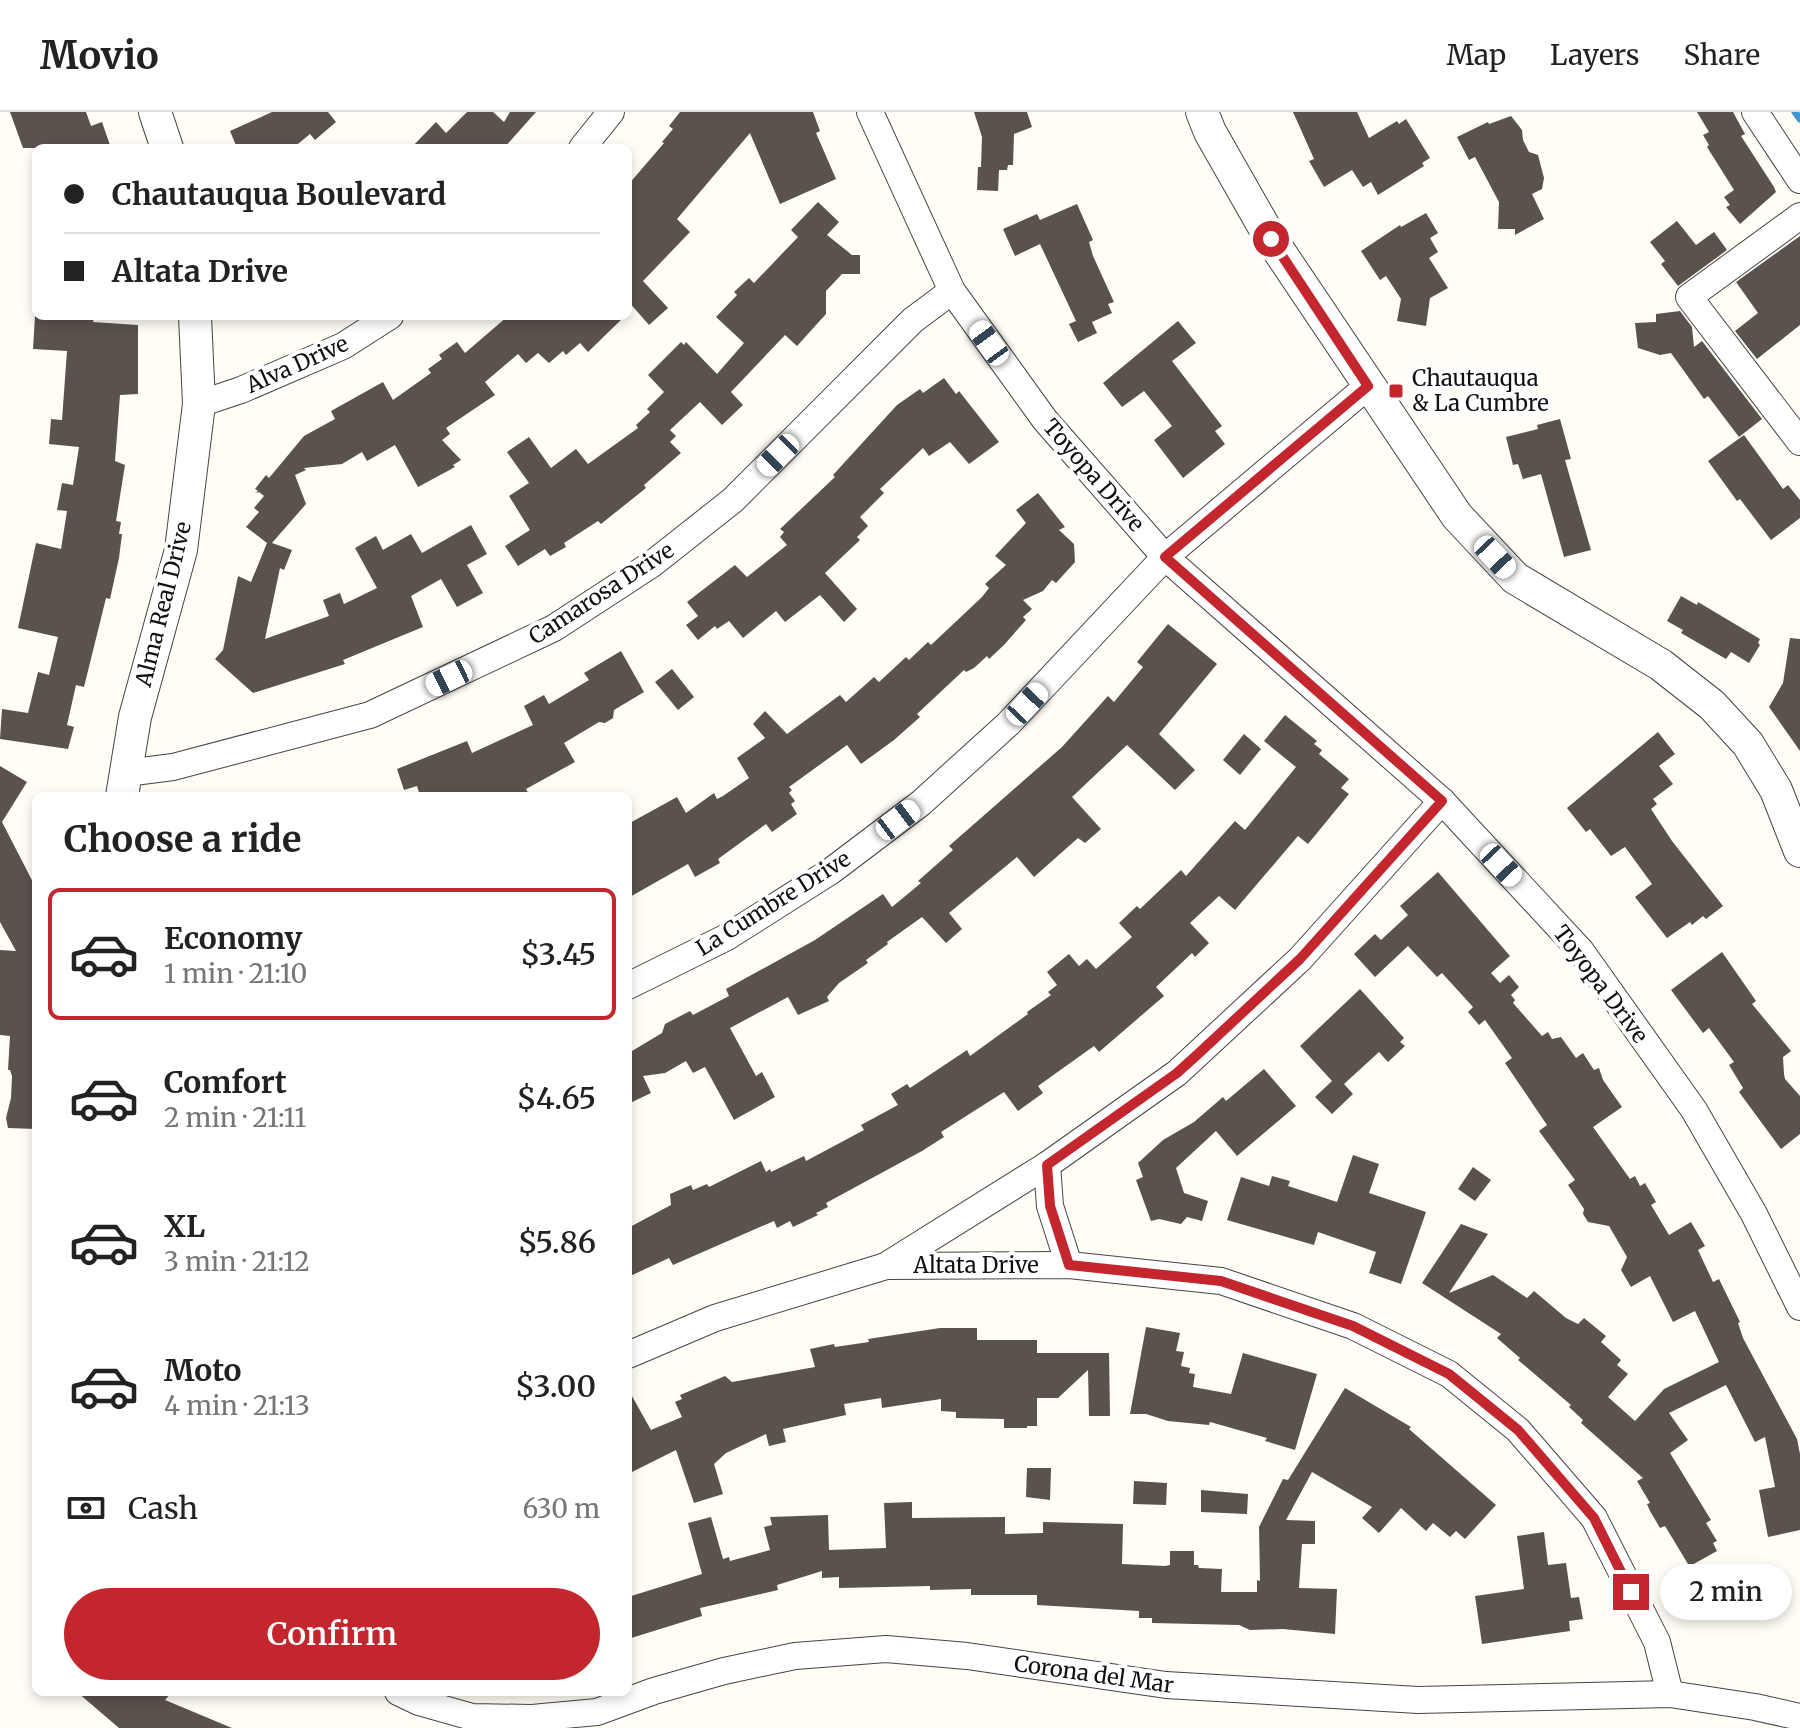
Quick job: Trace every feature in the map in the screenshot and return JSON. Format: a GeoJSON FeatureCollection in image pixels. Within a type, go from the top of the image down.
{"type":"FeatureCollection","features":[{"type":"Feature","properties":{"kind":"street"},"geometry":{"type":"LineString","coordinates":[[155,112],[166,144]]}},
{"type":"Feature","properties":{"kind":"street"},"geometry":{"type":"LineString","coordinates":[[585,144],[611,112]]}},
{"type":"Feature","properties":{"kind":"street","name":"Toyopa Drive"},"geometry":{"type":"LineString","coordinates":[[870,112],[952,291],[1045,420],[1165,557],[1442,801],[1581,951],[1685,1098],[1754,1214],[1800,1307]]}},
{"type":"Feature","properties":{"kind":"street"},"geometry":{"type":"LineString","coordinates":[[1202,112],[1210,132],[1271,239],[1457,516],[1515,578],[1661,665],[1712,705],[1748,744],[1776,790],[1800,851]]}},
{"type":"Feature","properties":{"kind":"street"},"geometry":{"type":"LineString","coordinates":[[1755,112],[1800,180]]}},
{"type":"Feature","properties":{"kind":"street"},"geometry":{"type":"LineString","coordinates":[[1800,216],[1689,297],[1800,442]]}},
{"type":"Feature","properties":{"kind":"street","name":"Camarosa Drive"},"geometry":{"type":"LineString","coordinates":[[124,784],[173,767],[370,715],[554,628],[652,564],[733,500],[913,320],[952,291]]}},
{"type":"Feature","properties":{"kind":"street","name":"Alma Real Drive"},"geometry":{"type":"LineString","coordinates":[[124,784],[135,717],[181,550],[199,404],[195,320]]}},
{"type":"Feature","properties":{"kind":"street","name":"Alva Drive"},"geometry":{"type":"LineString","coordinates":[[199,404],[241,390],[343,346],[384,320]]}},
{"type":"Feature","properties":{"kind":"street","name":"La Cumbre Drive"},"geometry":{"type":"LineString","coordinates":[[632,984],[727,937],[831,871],[921,803],[1008,724],[1165,557],[1368,386]]}},
{"type":"Feature","properties":{"kind":"street"},"geometry":{"type":"LineString","coordinates":[[886,1266],[1047,1165],[1189,1063],[1300,959],[1442,801]]}},
{"type":"Feature","properties":{"kind":"street"},"geometry":{"type":"LineString","coordinates":[[1047,1165],[1050,1206],[1069,1265]]}},
{"type":"Feature","properties":{"kind":"street","name":"Altata Drive"},"geometry":{"type":"LineString","coordinates":[[632,1353],[715,1318],[886,1266],[1069,1265],[1221,1281],[1353,1326],[1449,1374],[1518,1430],[1594,1518],[1657,1642],[1670,1694]]}},
{"type":"Feature","properties":{"kind":"street","name":"Corona del Mar"},"geometry":{"type":"LineString","coordinates":[[406,1696],[472,1717],[532,1718],[597,1712],[654,1691],[724,1671],[781,1659],[886,1649],[967,1656],[1166,1685],[1418,1700],[1670,1694],[1800,1717]]}},
{"type":"Feature","properties":{"kind":"building"},"geometry":{"type":"Polygon","coordinates":[[[10,112],[86,112],[91,126],[102,122],[110,144],[32,144],[32,148],[23,148],[10,112]]]}},
{"type":"Feature","properties":{"kind":"building"},"geometry":{"type":"Polygon","coordinates":[[[272,112],[328,112],[336,122],[315,140],[310,134],[298,144],[235,144],[230,131],[272,112]]]}},
{"type":"Feature","properties":{"kind":"building"},"geometry":{"type":"Polygon","coordinates":[[[467,112],[493,112],[504,122],[510,112],[536,112],[508,144],[415,144],[436,122],[446,133],[467,112]]]}},
{"type":"Feature","properties":{"kind":"building"},"geometry":{"type":"Polygon","coordinates":[[[680,112],[813,112],[820,131],[816,133],[836,179],[780,204],[750,133],[677,219],[690,232],[643,281],[668,308],[649,325],[632,306],[632,180],[664,143],[673,129],[669,126],[680,112]]]}},
{"type":"Feature","properties":{"kind":"building"},"geometry":{"type":"Polygon","coordinates":[[[974,112],[1027,112],[1032,127],[1014,134],[1013,165],[1008,165],[1007,170],[999,170],[998,191],[977,190],[982,137],[974,112]]]}},
{"type":"Feature","properties":{"kind":"building"},"geometry":{"type":"Polygon","coordinates":[[[1293,112],[1357,112],[1369,138],[1406,119],[1430,158],[1422,163],[1424,166],[1378,195],[1371,182],[1363,187],[1352,170],[1324,187],[1309,161],[1314,159],[1293,112]]]}},
{"type":"Feature","properties":{"kind":"building"},"geometry":{"type":"Polygon","coordinates":[[[1697,112],[1733,112],[1745,134],[1741,136],[1776,192],[1740,224],[1726,207],[1730,205],[1724,197],[1734,190],[1707,147],[1709,145],[1703,135],[1709,132],[1697,112]]]}},
{"type":"Feature","properties":{"kind":"building"},"geometry":{"type":"Polygon","coordinates":[[[1511,116],[1522,130],[1529,152],[1538,155],[1544,178],[1542,189],[1532,194],[1544,219],[1515,235],[1515,229],[1498,229],[1499,202],[1475,157],[1469,160],[1457,137],[1488,122],[1511,116]]]}},
{"type":"Feature","properties":{"kind":"building"},"geometry":{"type":"Polygon","coordinates":[[[818,202],[839,222],[827,235],[852,255],[860,255],[860,274],[842,274],[826,291],[826,314],[797,346],[785,335],[731,392],[743,405],[722,425],[700,402],[670,430],[676,436],[670,442],[681,453],[644,485],[646,488],[601,524],[598,521],[564,543],[566,547],[550,556],[545,549],[518,566],[505,546],[530,530],[509,496],[529,483],[507,452],[529,437],[551,468],[576,449],[588,464],[638,428],[636,425],[650,412],[647,409],[664,392],[648,375],[681,342],[684,345],[686,342],[717,374],[744,343],[716,317],[737,295],[734,292],[749,278],[754,283],[798,237],[791,230],[818,202]]]}},
{"type":"Feature","properties":{"kind":"building"},"geometry":{"type":"Polygon","coordinates":[[[1077,204],[1093,240],[1089,242],[1093,256],[1114,302],[1108,304],[1112,313],[1092,322],[1097,333],[1078,342],[1069,324],[1076,321],[1040,244],[1015,256],[1003,229],[1037,214],[1040,220],[1077,204]]]}},
{"type":"Feature","properties":{"kind":"building"},"geometry":{"type":"Polygon","coordinates":[[[1426,213],[1438,233],[1430,238],[1438,252],[1429,258],[1448,288],[1430,298],[1426,326],[1397,321],[1401,299],[1386,276],[1380,280],[1361,251],[1400,225],[1426,213]]]}},
{"type":"Feature","properties":{"kind":"building"},"geometry":{"type":"Polygon","coordinates":[[[1677,221],[1696,245],[1714,232],[1727,250],[1678,286],[1661,264],[1665,261],[1650,242],[1677,221]]]}},
{"type":"Feature","properties":{"kind":"building"},"geometry":{"type":"Polygon","coordinates":[[[1800,236],[1800,325],[1757,359],[1735,331],[1758,313],[1736,282],[1800,236]]]}},
{"type":"Feature","properties":{"kind":"building"},"geometry":{"type":"Polygon","coordinates":[[[1680,311],[1692,327],[1694,347],[1702,341],[1762,419],[1739,437],[1708,396],[1704,399],[1671,353],[1660,355],[1638,348],[1635,323],[1656,322],[1656,314],[1680,311]]]}},
{"type":"Feature","properties":{"kind":"building"},"geometry":{"type":"Polygon","coordinates":[[[35,320],[93,320],[138,325],[138,394],[120,395],[115,461],[125,465],[116,521],[121,522],[119,534],[122,534],[119,558],[84,687],[76,685],[67,725],[74,727],[68,749],[0,739],[2,709],[28,713],[38,672],[49,675],[58,637],[18,628],[36,543],[61,549],[67,511],[57,510],[62,483],[73,485],[79,447],[49,444],[51,419],[62,420],[67,351],[33,349],[35,320]]]}},
{"type":"Feature","properties":{"kind":"building"},"geometry":{"type":"Polygon","coordinates":[[[503,320],[621,320],[588,352],[580,343],[566,355],[563,351],[549,363],[538,353],[526,363],[518,354],[485,382],[495,395],[446,428],[450,434],[442,440],[461,460],[453,465],[455,467],[418,487],[395,445],[367,461],[362,452],[342,464],[304,468],[306,470],[295,475],[306,504],[272,543],[292,550],[284,570],[280,568],[265,639],[329,616],[323,600],[340,593],[344,604],[377,588],[355,548],[376,536],[383,550],[411,534],[422,553],[471,525],[487,554],[467,565],[483,593],[457,607],[441,579],[411,596],[423,627],[343,660],[345,664],[253,693],[215,659],[223,650],[238,576],[251,582],[267,543],[246,527],[259,512],[254,508],[264,496],[255,493],[258,491],[255,489],[266,475],[269,478],[304,436],[335,419],[331,411],[383,382],[393,400],[431,373],[428,369],[442,359],[439,355],[457,342],[465,353],[503,320]]]}},
{"type":"Feature","properties":{"kind":"building"},"geometry":{"type":"Polygon","coordinates":[[[1178,321],[1196,343],[1172,361],[1222,426],[1215,431],[1225,444],[1183,478],[1154,440],[1172,426],[1144,391],[1122,407],[1103,383],[1178,321]]]}},
{"type":"Feature","properties":{"kind":"building"},"geometry":{"type":"Polygon","coordinates":[[[944,378],[956,394],[959,391],[999,442],[969,464],[950,442],[929,456],[923,448],[880,489],[884,493],[860,517],[868,526],[857,537],[860,540],[825,573],[857,609],[844,622],[820,595],[785,622],[776,611],[743,638],[729,621],[717,629],[715,626],[698,640],[686,625],[698,616],[687,602],[735,565],[747,577],[787,545],[780,537],[784,532],[780,529],[835,477],[833,475],[897,405],[920,389],[923,393],[944,378]]]}},
{"type":"Feature","properties":{"kind":"building"},"geometry":{"type":"Polygon","coordinates":[[[1560,419],[1571,459],[1565,460],[1591,550],[1564,557],[1541,474],[1523,479],[1518,464],[1513,465],[1506,437],[1538,429],[1537,425],[1560,419]]]}},
{"type":"Feature","properties":{"kind":"building"},"geometry":{"type":"Polygon","coordinates":[[[1744,435],[1783,489],[1788,485],[1800,500],[1800,518],[1771,540],[1708,461],[1744,435]]]}},
{"type":"Feature","properties":{"kind":"building"},"geometry":{"type":"Polygon","coordinates":[[[1038,493],[1065,527],[1059,530],[1074,544],[1075,562],[1056,583],[1052,580],[1043,591],[1023,600],[1032,609],[1004,645],[989,659],[987,656],[974,668],[964,670],[917,714],[920,717],[861,764],[847,745],[789,787],[795,801],[791,804],[797,814],[772,832],[766,824],[718,859],[720,863],[695,877],[688,864],[632,896],[632,822],[677,797],[686,813],[714,793],[717,799],[749,778],[737,758],[765,738],[753,724],[765,711],[787,734],[840,695],[846,702],[874,677],[879,682],[906,657],[909,660],[928,642],[931,645],[982,597],[989,588],[985,584],[1006,565],[995,556],[1026,523],[1016,510],[1038,493]]]}},
{"type":"Feature","properties":{"kind":"building"},"geometry":{"type":"Polygon","coordinates":[[[1681,596],[1697,605],[1698,602],[1760,639],[1760,645],[1749,663],[1731,652],[1726,659],[1681,633],[1683,630],[1667,621],[1681,596]]]}},
{"type":"Feature","properties":{"kind":"building"},"geometry":{"type":"Polygon","coordinates":[[[1168,624],[1217,664],[1159,734],[1195,770],[1175,790],[1127,745],[1072,797],[1101,829],[1085,843],[1078,838],[1034,877],[1017,857],[949,913],[962,929],[946,943],[922,917],[839,983],[827,997],[829,1001],[798,1015],[788,997],[730,1028],[756,1076],[762,1072],[775,1097],[734,1120],[705,1067],[693,1073],[686,1061],[665,1073],[643,1076],[651,1093],[632,1102],[632,1051],[662,1033],[665,1024],[690,1011],[693,1015],[729,996],[726,989],[815,940],[883,894],[892,907],[953,850],[949,846],[1062,747],[1108,696],[1114,702],[1143,667],[1137,662],[1168,624]]]}},
{"type":"Feature","properties":{"kind":"building"},"geometry":{"type":"Polygon","coordinates":[[[1790,638],[1800,639],[1800,751],[1769,707],[1783,683],[1790,638]]]}},
{"type":"Feature","properties":{"kind":"building"},"geometry":{"type":"Polygon","coordinates":[[[621,651],[644,692],[614,710],[613,718],[605,723],[599,722],[564,743],[575,762],[526,789],[528,792],[419,792],[417,786],[404,790],[397,769],[467,741],[472,753],[533,725],[524,706],[544,695],[549,704],[589,680],[584,673],[621,651]]]}},
{"type":"Feature","properties":{"kind":"building"},"geometry":{"type":"Polygon","coordinates":[[[672,669],[694,697],[678,710],[655,682],[672,669]]]}},
{"type":"Feature","properties":{"kind":"building"},"geometry":{"type":"Polygon","coordinates":[[[1285,715],[1317,741],[1314,744],[1322,750],[1319,754],[1349,779],[1341,788],[1349,794],[1308,844],[1298,836],[1235,910],[1219,896],[1190,923],[1209,943],[1195,957],[1192,953],[1156,987],[1164,996],[1099,1052],[1094,1046],[1038,1086],[1043,1093],[1018,1111],[1004,1092],[941,1132],[944,1137],[826,1203],[828,1207],[816,1213],[818,1215],[793,1227],[790,1221],[777,1228],[774,1221],[673,1265],[669,1258],[632,1275],[632,1226],[671,1205],[670,1194],[691,1185],[693,1190],[707,1184],[709,1187],[761,1161],[766,1172],[770,1169],[771,1172],[804,1156],[806,1161],[864,1130],[861,1125],[898,1105],[891,1094],[907,1084],[910,1088],[967,1050],[970,1056],[1028,1014],[1051,995],[1048,992],[1057,985],[1047,972],[1069,954],[1079,966],[1087,959],[1096,969],[1132,937],[1119,923],[1137,906],[1140,909],[1181,870],[1186,876],[1235,821],[1245,830],[1296,767],[1264,741],[1285,715]]]}},
{"type":"Feature","properties":{"kind":"building"},"geometry":{"type":"Polygon","coordinates":[[[1658,732],[1675,754],[1659,766],[1673,784],[1653,799],[1657,804],[1651,809],[1723,906],[1706,919],[1703,916],[1692,925],[1690,922],[1667,938],[1635,897],[1652,884],[1625,847],[1611,856],[1590,829],[1586,832],[1567,808],[1658,732]]]}},
{"type":"Feature","properties":{"kind":"building"},"geometry":{"type":"Polygon","coordinates":[[[1244,734],[1261,749],[1240,775],[1223,760],[1244,734]]]}},
{"type":"Feature","properties":{"kind":"building"},"geometry":{"type":"Polygon","coordinates":[[[0,766],[27,782],[2,822],[32,880],[32,1129],[8,1128],[6,1118],[12,1076],[8,1070],[10,1036],[0,1035],[0,950],[16,951],[0,922],[0,766]]]}},
{"type":"Feature","properties":{"kind":"building"},"geometry":{"type":"Polygon","coordinates":[[[1438,872],[1510,956],[1491,973],[1500,983],[1509,975],[1519,987],[1511,995],[1515,1000],[1513,1003],[1542,1036],[1548,1032],[1552,1039],[1561,1037],[1576,1058],[1583,1053],[1594,1070],[1599,1068],[1603,1080],[1622,1107],[1593,1127],[1630,1179],[1635,1176],[1640,1186],[1645,1183],[1656,1202],[1651,1205],[1669,1235],[1691,1222],[1705,1246],[1698,1250],[1713,1282],[1719,1279],[1740,1322],[1743,1338],[1797,1439],[1800,1454],[1800,1530],[1768,1537],[1759,1490],[1775,1487],[1765,1437],[1755,1442],[1726,1385],[1669,1413],[1688,1440],[1670,1453],[1711,1520],[1706,1523],[1717,1541],[1713,1543],[1717,1551],[1692,1565],[1688,1564],[1665,1526],[1660,1528],[1650,1511],[1647,1504],[1650,1503],[1637,1481],[1643,1478],[1581,1423],[1583,1420],[1569,1407],[1571,1405],[1518,1360],[1520,1358],[1497,1338],[1501,1334],[1422,1283],[1461,1224],[1488,1234],[1449,1293],[1493,1275],[1527,1298],[1534,1291],[1566,1318],[1578,1324],[1584,1318],[1606,1336],[1601,1342],[1621,1360],[1617,1365],[1628,1374],[1608,1397],[1635,1421],[1664,1389],[1719,1362],[1695,1311],[1673,1322],[1650,1276],[1631,1287],[1621,1270],[1627,1257],[1609,1226],[1588,1222],[1583,1214],[1584,1209],[1568,1185],[1575,1180],[1539,1131],[1547,1125],[1505,1063],[1512,1058],[1485,1020],[1479,1025],[1468,1012],[1473,1007],[1442,973],[1437,977],[1408,946],[1375,977],[1354,954],[1375,934],[1381,940],[1408,915],[1400,906],[1438,872]]]}},
{"type":"Feature","properties":{"kind":"building"},"geometry":{"type":"Polygon","coordinates":[[[1722,952],[1756,1001],[1752,1004],[1791,1051],[1783,1057],[1784,1074],[1800,1096],[1800,1134],[1781,1149],[1739,1092],[1743,1088],[1729,1065],[1734,1062],[1709,1028],[1703,1033],[1671,990],[1722,952]]]}},
{"type":"Feature","properties":{"kind":"building"},"geometry":{"type":"Polygon","coordinates":[[[1360,989],[1404,1038],[1400,1042],[1405,1046],[1388,1062],[1379,1052],[1344,1084],[1353,1094],[1332,1114],[1315,1097],[1332,1081],[1300,1046],[1360,989]]]}},
{"type":"Feature","properties":{"kind":"building"},"geometry":{"type":"Polygon","coordinates":[[[1264,1069],[1296,1106],[1237,1156],[1216,1131],[1176,1168],[1184,1193],[1208,1201],[1202,1221],[1187,1217],[1181,1224],[1159,1219],[1151,1221],[1136,1180],[1143,1177],[1138,1163],[1163,1140],[1194,1122],[1223,1097],[1226,1101],[1264,1069]]]}},
{"type":"Feature","properties":{"kind":"building"},"geometry":{"type":"Polygon","coordinates":[[[1353,1155],[1379,1164],[1369,1193],[1426,1212],[1401,1284],[1369,1273],[1376,1252],[1318,1232],[1314,1245],[1227,1220],[1241,1177],[1269,1186],[1272,1176],[1290,1181],[1288,1186],[1337,1202],[1353,1155]]]}},
{"type":"Feature","properties":{"kind":"building"},"geometry":{"type":"Polygon","coordinates":[[[1473,1167],[1491,1180],[1475,1201],[1458,1189],[1473,1167]]]}},
{"type":"Feature","properties":{"kind":"building"},"geometry":{"type":"Polygon","coordinates":[[[1146,1327],[1180,1333],[1176,1351],[1184,1352],[1181,1366],[1190,1368],[1189,1373],[1195,1374],[1193,1387],[1231,1394],[1243,1353],[1317,1374],[1295,1450],[1265,1441],[1267,1438],[1210,1422],[1209,1425],[1168,1421],[1146,1414],[1130,1414],[1146,1327]]]}},
{"type":"Feature","properties":{"kind":"building"},"geometry":{"type":"Polygon","coordinates":[[[940,1328],[977,1328],[977,1340],[1037,1340],[1037,1353],[1109,1353],[1110,1416],[1089,1416],[1088,1370],[1058,1398],[1037,1398],[1037,1426],[1027,1428],[1004,1428],[1004,1419],[956,1418],[956,1412],[941,1411],[941,1399],[882,1408],[881,1398],[844,1404],[846,1415],[783,1429],[786,1442],[769,1446],[766,1434],[726,1453],[714,1464],[723,1494],[694,1503],[676,1450],[632,1472],[632,1396],[651,1430],[682,1417],[675,1402],[682,1399],[680,1395],[725,1376],[732,1382],[815,1367],[810,1349],[869,1342],[868,1339],[940,1328]]]}},
{"type":"Feature","properties":{"kind":"building"},"geometry":{"type":"Polygon","coordinates":[[[1345,1388],[1411,1427],[1409,1429],[1496,1505],[1465,1539],[1456,1531],[1450,1537],[1433,1523],[1426,1531],[1401,1508],[1379,1533],[1362,1518],[1372,1507],[1312,1472],[1286,1520],[1315,1521],[1315,1544],[1302,1544],[1299,1588],[1337,1589],[1335,1634],[1283,1629],[1250,1630],[1239,1625],[1152,1623],[1152,1618],[1139,1618],[1139,1611],[1037,1605],[1037,1595],[971,1595],[971,1589],[930,1590],[930,1586],[839,1588],[839,1577],[822,1578],[822,1571],[777,1585],[778,1590],[700,1608],[702,1616],[632,1638],[632,1596],[702,1574],[688,1523],[711,1517],[723,1559],[729,1557],[730,1561],[770,1550],[764,1527],[772,1525],[770,1517],[828,1515],[829,1550],[886,1548],[884,1503],[912,1502],[912,1518],[1005,1517],[1005,1534],[1043,1533],[1043,1522],[1123,1524],[1122,1564],[1165,1566],[1170,1565],[1170,1551],[1194,1551],[1194,1565],[1222,1569],[1221,1592],[1257,1592],[1257,1580],[1260,1581],[1259,1527],[1283,1479],[1288,1480],[1345,1388]]]}},
{"type":"Feature","properties":{"kind":"building"},"geometry":{"type":"Polygon","coordinates":[[[1027,1468],[1051,1468],[1050,1500],[1026,1497],[1027,1468]]]}},
{"type":"Feature","properties":{"kind":"building"},"geometry":{"type":"Polygon","coordinates":[[[1134,1481],[1167,1483],[1166,1505],[1133,1504],[1134,1481]]]}},
{"type":"Feature","properties":{"kind":"building"},"geometry":{"type":"Polygon","coordinates":[[[1201,1490],[1248,1494],[1247,1514],[1201,1512],[1201,1490]]]}},
{"type":"Feature","properties":{"kind":"building"},"geometry":{"type":"Polygon","coordinates":[[[1544,1532],[1548,1565],[1566,1563],[1571,1598],[1579,1597],[1583,1619],[1569,1621],[1570,1631],[1482,1644],[1475,1596],[1524,1589],[1517,1536],[1544,1532]]]}},
{"type":"Feature","properties":{"kind":"building"},"geometry":{"type":"Polygon","coordinates":[[[82,1696],[168,1696],[165,1700],[232,1728],[119,1728],[82,1696]]]}},
{"type":"Feature","properties":{"kind":"waterway"},"geometry":{"type":"LineString","coordinates":[[1795,112],[1800,119]]}},
{"type":"Feature","properties":{"kind":"place","name":"Chautauqua & La Cumbre"},"geometry":{"type":"Point","coordinates":[1396,391]}},
{"type":"Feature","properties":{"kind":"route"},"geometry":{"type":"LineString","coordinates":[[1271,239],[1368,386],[1165,557],[1442,801],[1300,959],[1198,1054],[1177,1073],[1047,1165],[1050,1206],[1069,1265],[1221,1281],[1353,1326],[1449,1374],[1518,1430],[1594,1518],[1631,1592]]}}]}
